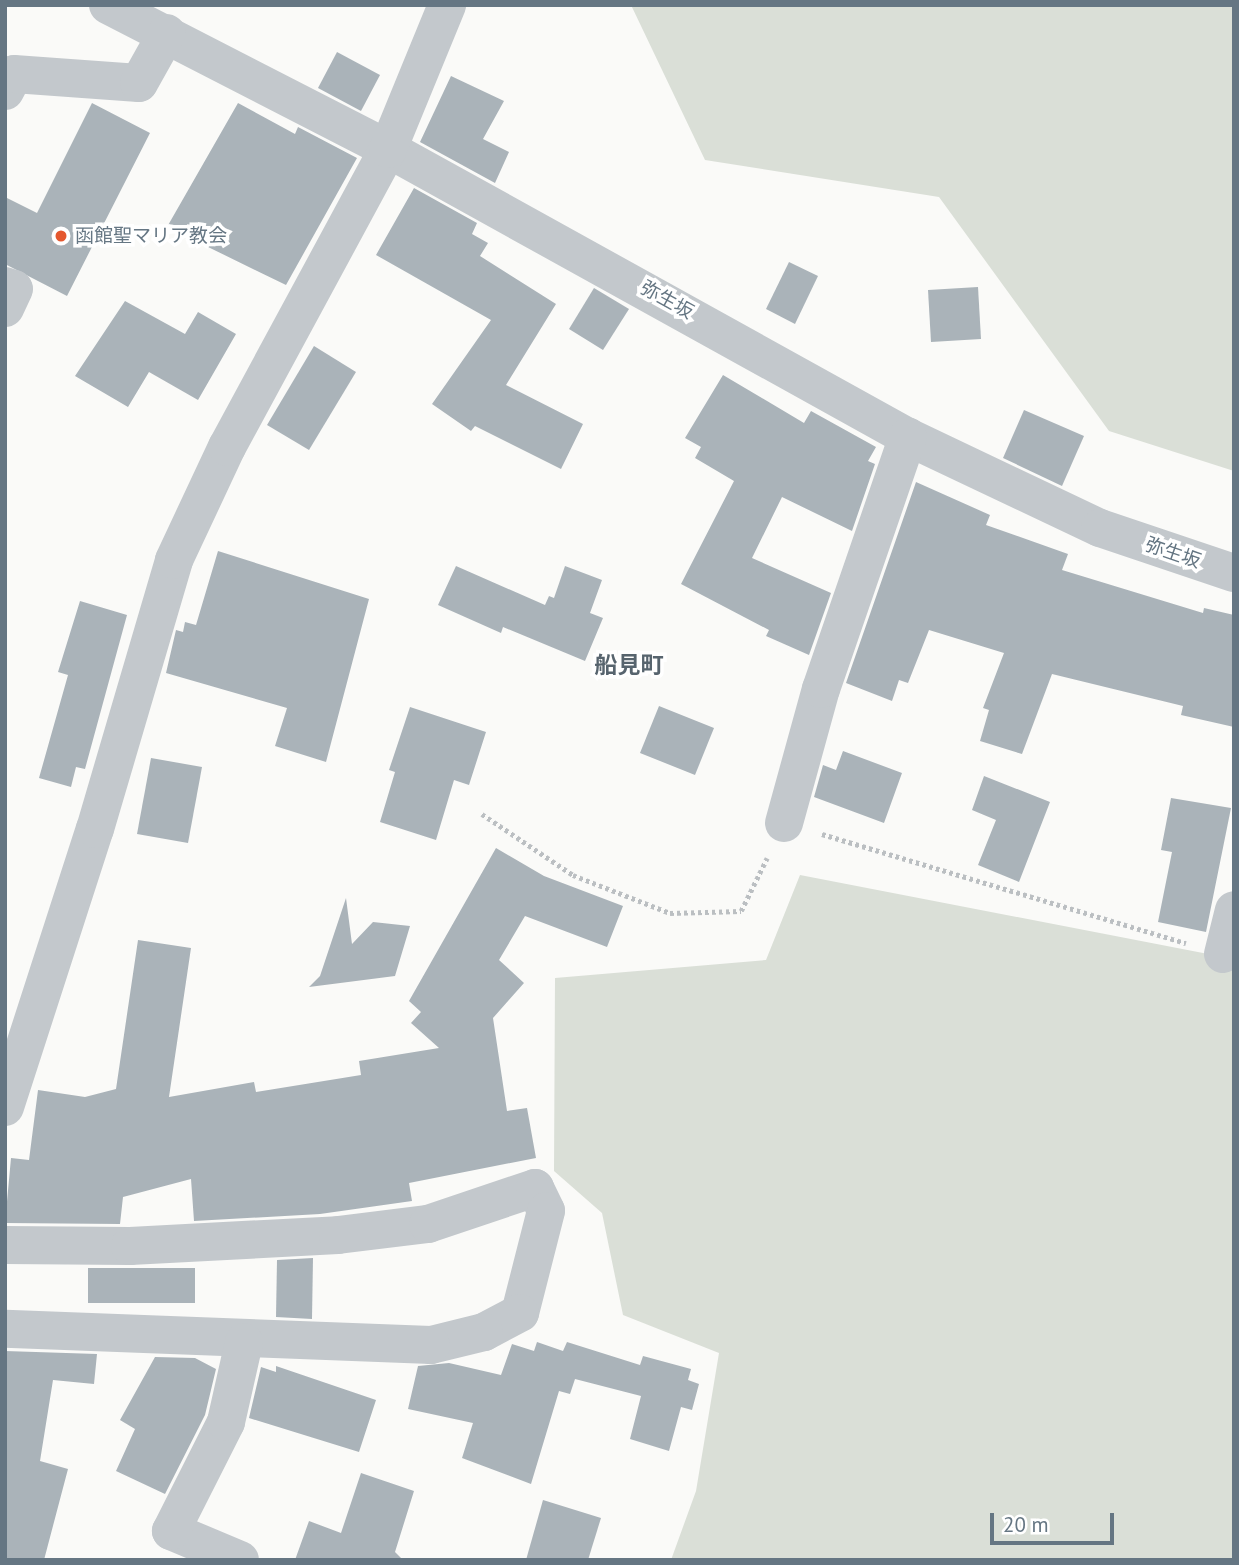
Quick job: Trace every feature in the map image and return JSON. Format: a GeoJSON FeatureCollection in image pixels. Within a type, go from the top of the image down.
{"type":"FeatureCollection","features":[{"type":"Feature","properties":{"kind":"street","name":"弥生坂"},"geometry":{"type":"LineString","coordinates":[[108,5],[388,149],[908,437],[1100,528],[1234,573]]}},
{"type":"Feature","properties":{"kind":"street"},"geometry":{"type":"LineString","coordinates":[[5,1107],[95,829],[174,560],[227,447],[388,149],[447,5]]}},
{"type":"Feature","properties":{"kind":"street"},"geometry":{"type":"LineString","coordinates":[[5,91],[15,74],[139,83],[167,33]]}},
{"type":"Feature","properties":{"kind":"street"},"geometry":{"type":"LineString","coordinates":[[5,286],[14,289],[5,308]]}},
{"type":"Feature","properties":{"kind":"street"},"geometry":{"type":"LineString","coordinates":[[784,823],[821,689],[908,437]]}},
{"type":"Feature","properties":{"kind":"street"},"geometry":{"type":"LineString","coordinates":[[1223,954],[1234,911]]}},
{"type":"Feature","properties":{"kind":"street"},"geometry":{"type":"LineString","coordinates":[[5,1245],[130,1247],[338,1235],[428,1224],[535,1188],[546,1211],[520,1313],[484,1332],[431,1345],[244,1342],[5,1329]]}},
{"type":"Feature","properties":{"kind":"street"},"geometry":{"type":"LineString","coordinates":[[240,1560],[171,1531],[226,1422],[244,1342]]}},
{"type":"Feature","properties":{"kind":"path"},"geometry":{"type":"LineString","coordinates":[[482,814],[573,875],[670,913],[741,911],[784,823],[1223,954]]}},
{"type":"Feature","properties":{"kind":"shaded area"},"geometry":{"type":"Polygon","coordinates":[[[631,5],[1234,5],[1234,471],[1109,431],[939,197],[705,160],[631,5]]]}},
{"type":"Feature","properties":{"kind":"shaded area"},"geometry":{"type":"Polygon","coordinates":[[[800,875],[1234,959],[1234,1560],[671,1560],[696,1491],[719,1353],[623,1315],[602,1213],[554,1171],[555,978],[766,960],[800,875]]]}},
{"type":"Feature","properties":{"kind":"building"},"geometry":{"type":"Polygon","coordinates":[[[337,52],[380,75],[361,111],[318,88],[337,52]]]}},
{"type":"Feature","properties":{"kind":"building"},"geometry":{"type":"Polygon","coordinates":[[[451,76],[504,101],[483,139],[509,152],[495,183],[420,142],[451,76]]]}},
{"type":"Feature","properties":{"kind":"building"},"geometry":{"type":"Polygon","coordinates":[[[92,103],[150,133],[67,296],[5,264],[5,197],[37,213],[92,103]]]}},
{"type":"Feature","properties":{"kind":"building"},"geometry":{"type":"Polygon","coordinates":[[[238,103],[295,134],[298,127],[357,158],[286,285],[167,227],[238,103]]]}},
{"type":"Feature","properties":{"kind":"building"},"geometry":{"type":"Polygon","coordinates":[[[414,188],[477,223],[472,234],[488,243],[480,256],[556,304],[506,385],[583,424],[561,469],[475,426],[471,431],[432,404],[491,320],[376,255],[414,188]]]}},
{"type":"Feature","properties":{"kind":"building"},"geometry":{"type":"Polygon","coordinates":[[[789,262],[818,276],[795,324],[766,309],[789,262]]]}},
{"type":"Feature","properties":{"kind":"building"},"geometry":{"type":"Polygon","coordinates":[[[978,287],[981,339],[931,342],[928,290],[978,287]]]}},
{"type":"Feature","properties":{"kind":"building"},"geometry":{"type":"Polygon","coordinates":[[[594,288],[629,309],[603,350],[569,329],[594,288]]]}},
{"type":"Feature","properties":{"kind":"building"},"geometry":{"type":"Polygon","coordinates":[[[125,301],[185,334],[198,312],[236,334],[198,400],[149,372],[128,407],[75,376],[125,301]]]}},
{"type":"Feature","properties":{"kind":"building"},"geometry":{"type":"Polygon","coordinates":[[[314,346],[356,372],[309,450],[267,425],[314,346]]]}},
{"type":"Feature","properties":{"kind":"building"},"geometry":{"type":"Polygon","coordinates":[[[723,375],[804,423],[811,411],[876,447],[868,461],[875,464],[852,531],[782,497],[752,558],[831,593],[809,655],[766,636],[769,630],[681,584],[734,481],[695,458],[701,447],[685,438],[723,375]]]}},
{"type":"Feature","properties":{"kind":"building"},"geometry":{"type":"Polygon","coordinates":[[[1024,410],[1084,436],[1062,486],[1003,458],[1024,410]]]}},
{"type":"Feature","properties":{"kind":"building"},"geometry":{"type":"Polygon","coordinates":[[[916,482],[990,515],[986,525],[1068,554],[1062,570],[1203,613],[1204,608],[1234,615],[1234,727],[1181,715],[1183,706],[1052,674],[1022,754],[980,741],[989,710],[983,708],[1004,653],[929,630],[908,683],[899,680],[892,701],[846,683],[916,482]]]}},
{"type":"Feature","properties":{"kind":"building"},"geometry":{"type":"Polygon","coordinates":[[[218,551],[369,599],[326,762],[275,746],[287,708],[166,673],[176,630],[183,632],[185,622],[196,625],[218,551]]]}},
{"type":"Feature","properties":{"kind":"building"},"geometry":{"type":"Polygon","coordinates":[[[456,566],[545,605],[549,596],[554,598],[565,566],[602,580],[590,613],[603,618],[585,661],[503,627],[501,633],[438,605],[456,566]]]}},
{"type":"Feature","properties":{"kind":"building"},"geometry":{"type":"Polygon","coordinates":[[[80,601],[127,615],[85,769],[76,767],[71,787],[39,778],[68,675],[58,672],[80,601]]]}},
{"type":"Feature","properties":{"kind":"building"},"geometry":{"type":"Polygon","coordinates":[[[659,706],[714,728],[695,775],[640,753],[659,706]]]}},
{"type":"Feature","properties":{"kind":"building"},"geometry":{"type":"Polygon","coordinates":[[[410,707],[486,732],[469,785],[454,780],[436,840],[380,822],[395,772],[389,770],[410,707]]]}},
{"type":"Feature","properties":{"kind":"building"},"geometry":{"type":"Polygon","coordinates":[[[843,751],[902,773],[884,823],[814,797],[823,765],[836,770],[843,751]]]}},
{"type":"Feature","properties":{"kind":"building"},"geometry":{"type":"Polygon","coordinates":[[[151,758],[202,767],[188,843],[137,834],[151,758]]]}},
{"type":"Feature","properties":{"kind":"building"},"geometry":{"type":"Polygon","coordinates":[[[984,776],[1050,802],[1019,882],[978,865],[996,820],[972,810],[984,776]]]}},
{"type":"Feature","properties":{"kind":"building"},"geometry":{"type":"Polygon","coordinates":[[[1171,798],[1231,808],[1206,932],[1158,922],[1172,852],[1161,850],[1171,798]]]}},
{"type":"Feature","properties":{"kind":"building"},"geometry":{"type":"Polygon","coordinates":[[[496,848],[544,876],[623,906],[607,947],[525,916],[499,960],[524,983],[493,1018],[507,1111],[527,1108],[536,1158],[409,1183],[412,1201],[320,1214],[194,1221],[191,1179],[123,1197],[120,1224],[5,1223],[11,1158],[29,1160],[38,1090],[85,1097],[116,1089],[138,940],[191,948],[169,1097],[254,1082],[256,1092],[361,1075],[359,1061],[439,1048],[411,1023],[421,1012],[409,1001],[496,848]]]}},
{"type":"Feature","properties":{"kind":"building"},"geometry":{"type":"Polygon","coordinates":[[[346,898],[352,944],[373,922],[410,926],[395,976],[309,987],[320,976],[346,898]]]}},
{"type":"Feature","properties":{"kind":"building"},"geometry":{"type":"Polygon","coordinates":[[[313,1258],[312,1319],[276,1317],[277,1260],[313,1258]]]}},
{"type":"Feature","properties":{"kind":"building"},"geometry":{"type":"Polygon","coordinates":[[[88,1268],[195,1268],[195,1303],[88,1303],[88,1268]]]}},
{"type":"Feature","properties":{"kind":"building"},"geometry":{"type":"Polygon","coordinates":[[[537,1342],[563,1351],[567,1342],[640,1365],[643,1356],[691,1369],[688,1380],[699,1384],[692,1410],[681,1407],[669,1451],[630,1439],[641,1396],[575,1379],[570,1394],[559,1391],[531,1484],[462,1458],[473,1423],[408,1409],[418,1366],[449,1363],[501,1375],[512,1344],[534,1351],[537,1342]]]}},
{"type":"Feature","properties":{"kind":"building"},"geometry":{"type":"Polygon","coordinates":[[[5,1351],[97,1354],[94,1384],[53,1380],[40,1461],[68,1469],[44,1560],[5,1560],[5,1351]]]}},
{"type":"Feature","properties":{"kind":"building"},"geometry":{"type":"Polygon","coordinates":[[[155,1357],[195,1358],[216,1369],[205,1415],[165,1494],[116,1471],[135,1429],[120,1420],[155,1357]]]}},
{"type":"Feature","properties":{"kind":"building"},"geometry":{"type":"Polygon","coordinates":[[[276,1366],[376,1400],[359,1452],[249,1418],[261,1367],[276,1372],[276,1366]]]}},
{"type":"Feature","properties":{"kind":"building"},"geometry":{"type":"Polygon","coordinates":[[[361,1473],[414,1491],[395,1552],[403,1560],[295,1560],[309,1521],[341,1533],[361,1473]]]}},
{"type":"Feature","properties":{"kind":"building"},"geometry":{"type":"Polygon","coordinates":[[[543,1500],[601,1518],[588,1560],[526,1560],[543,1500]]]}},
{"type":"Feature","properties":{"kind":"place","name":"函館聖マリア教会"},"geometry":{"type":"Point","coordinates":[61,236]}},
{"type":"Feature","properties":{"kind":"district","name":"船見町"},"geometry":{"type":"Point","coordinates":[629,665]}}]}
